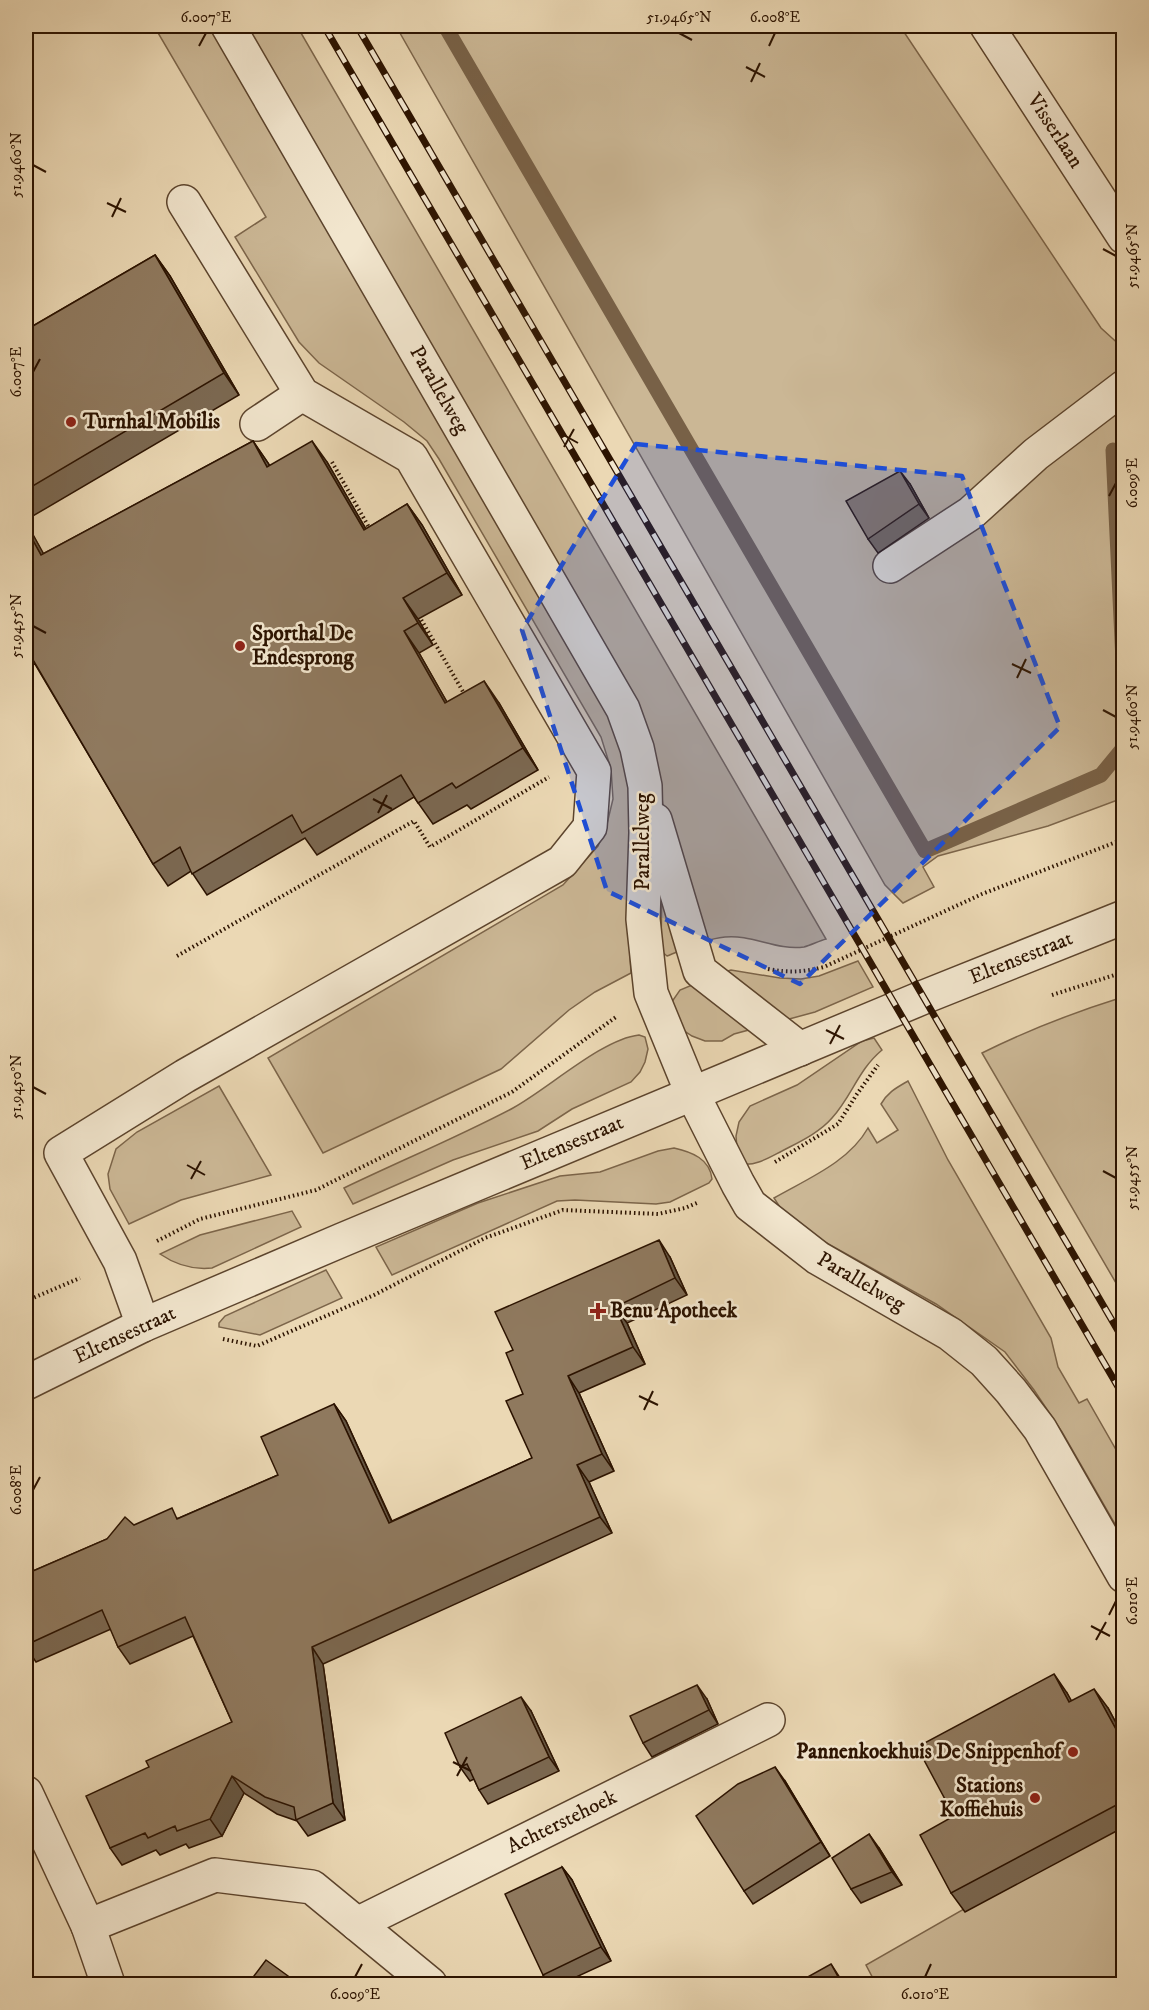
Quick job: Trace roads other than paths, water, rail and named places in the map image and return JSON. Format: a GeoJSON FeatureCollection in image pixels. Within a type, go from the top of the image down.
{"type":"FeatureCollection","features":[{"type":"Feature","properties":{"kind":"street","name":"Parallelweg"},"geometry":{"type":"LineString","coordinates":[[228,26],[623,709],[637,748],[645,786],[643,919],[651,993],[692,1093],[750,1205],[818,1258],[950,1334],[984,1361],[1011,1391],[1040,1430],[1124,1576]]}},
{"type":"Feature","properties":{"kind":"street","name":"Visserlaan"},"geometry":{"type":"LineString","coordinates":[[987,26],[1124,237]]}},
{"type":"Feature","properties":{"kind":"street"},"geometry":{"type":"LineString","coordinates":[[156,1320],[120,1261],[61,1153],[185,1076],[562,862],[590,827],[594,771],[411,457],[302,394],[184,202]]}},
{"type":"Feature","properties":{"kind":"street"},"geometry":{"type":"LineString","coordinates":[[890,566],[971,513],[1036,454],[1124,387]]}},
{"type":"Feature","properties":{"kind":"street"},"geometry":{"type":"LineString","coordinates":[[257,424],[302,394]]}},
{"type":"Feature","properties":{"kind":"street"},"geometry":{"type":"LineString","coordinates":[[645,786],[700,971],[800,1049]]}},
{"type":"Feature","properties":{"kind":"street","name":"Eltensestraat"},"geometry":{"type":"LineString","coordinates":[[26,1383],[156,1320],[692,1093],[935,992],[1124,917]]}},
{"type":"Feature","properties":{"kind":"street","name":"Achterstehoek"},"geometry":{"type":"LineString","coordinates":[[357,1924],[768,1720]]}},
{"type":"Feature","properties":{"kind":"street"},"geometry":{"type":"LineString","coordinates":[[26,1793],[88,1926],[108,1984]]}},
{"type":"Feature","properties":{"kind":"street"},"geometry":{"type":"LineString","coordinates":[[88,1926],[215,1875],[312,1887],[430,1984]]}},
{"type":"Feature","properties":{"kind":"waterway"},"geometry":{"type":"LineString","coordinates":[[445,26],[925,851],[1101,775],[1124,747]]}},
{"type":"Feature","properties":{"kind":"waterway"},"geometry":{"type":"LineString","coordinates":[[1113,450],[1124,682]]}},
{"type":"Feature","properties":{"kind":"railway"},"geometry":{"type":"LineString","coordinates":[[324,26],[1124,1397]]}},
{"type":"Feature","properties":{"kind":"railway"},"geometry":{"type":"LineString","coordinates":[[357,26],[1124,1341]]}},
{"type":"Feature","properties":{"kind":"place","name":"Turnhal Mobilis"},"geometry":{"type":"Point","coordinates":[71,422]}},
{"type":"Feature","properties":{"kind":"place","name":"Sporthal De Endesprong"},"geometry":{"type":"Point","coordinates":[240,646]}},
{"type":"Feature","properties":{"kind":"place","name":"Benu Apotheek"},"geometry":{"type":"Point","coordinates":[598,1311]}},
{"type":"Feature","properties":{"kind":"place","name":"Pannenkoekhuis De Snippenhof"},"geometry":{"type":"Point","coordinates":[1073,1752]}},
{"type":"Feature","properties":{"kind":"place","name":"Stations Koffiehuis"},"geometry":{"type":"Point","coordinates":[1035,1798]}}]}
